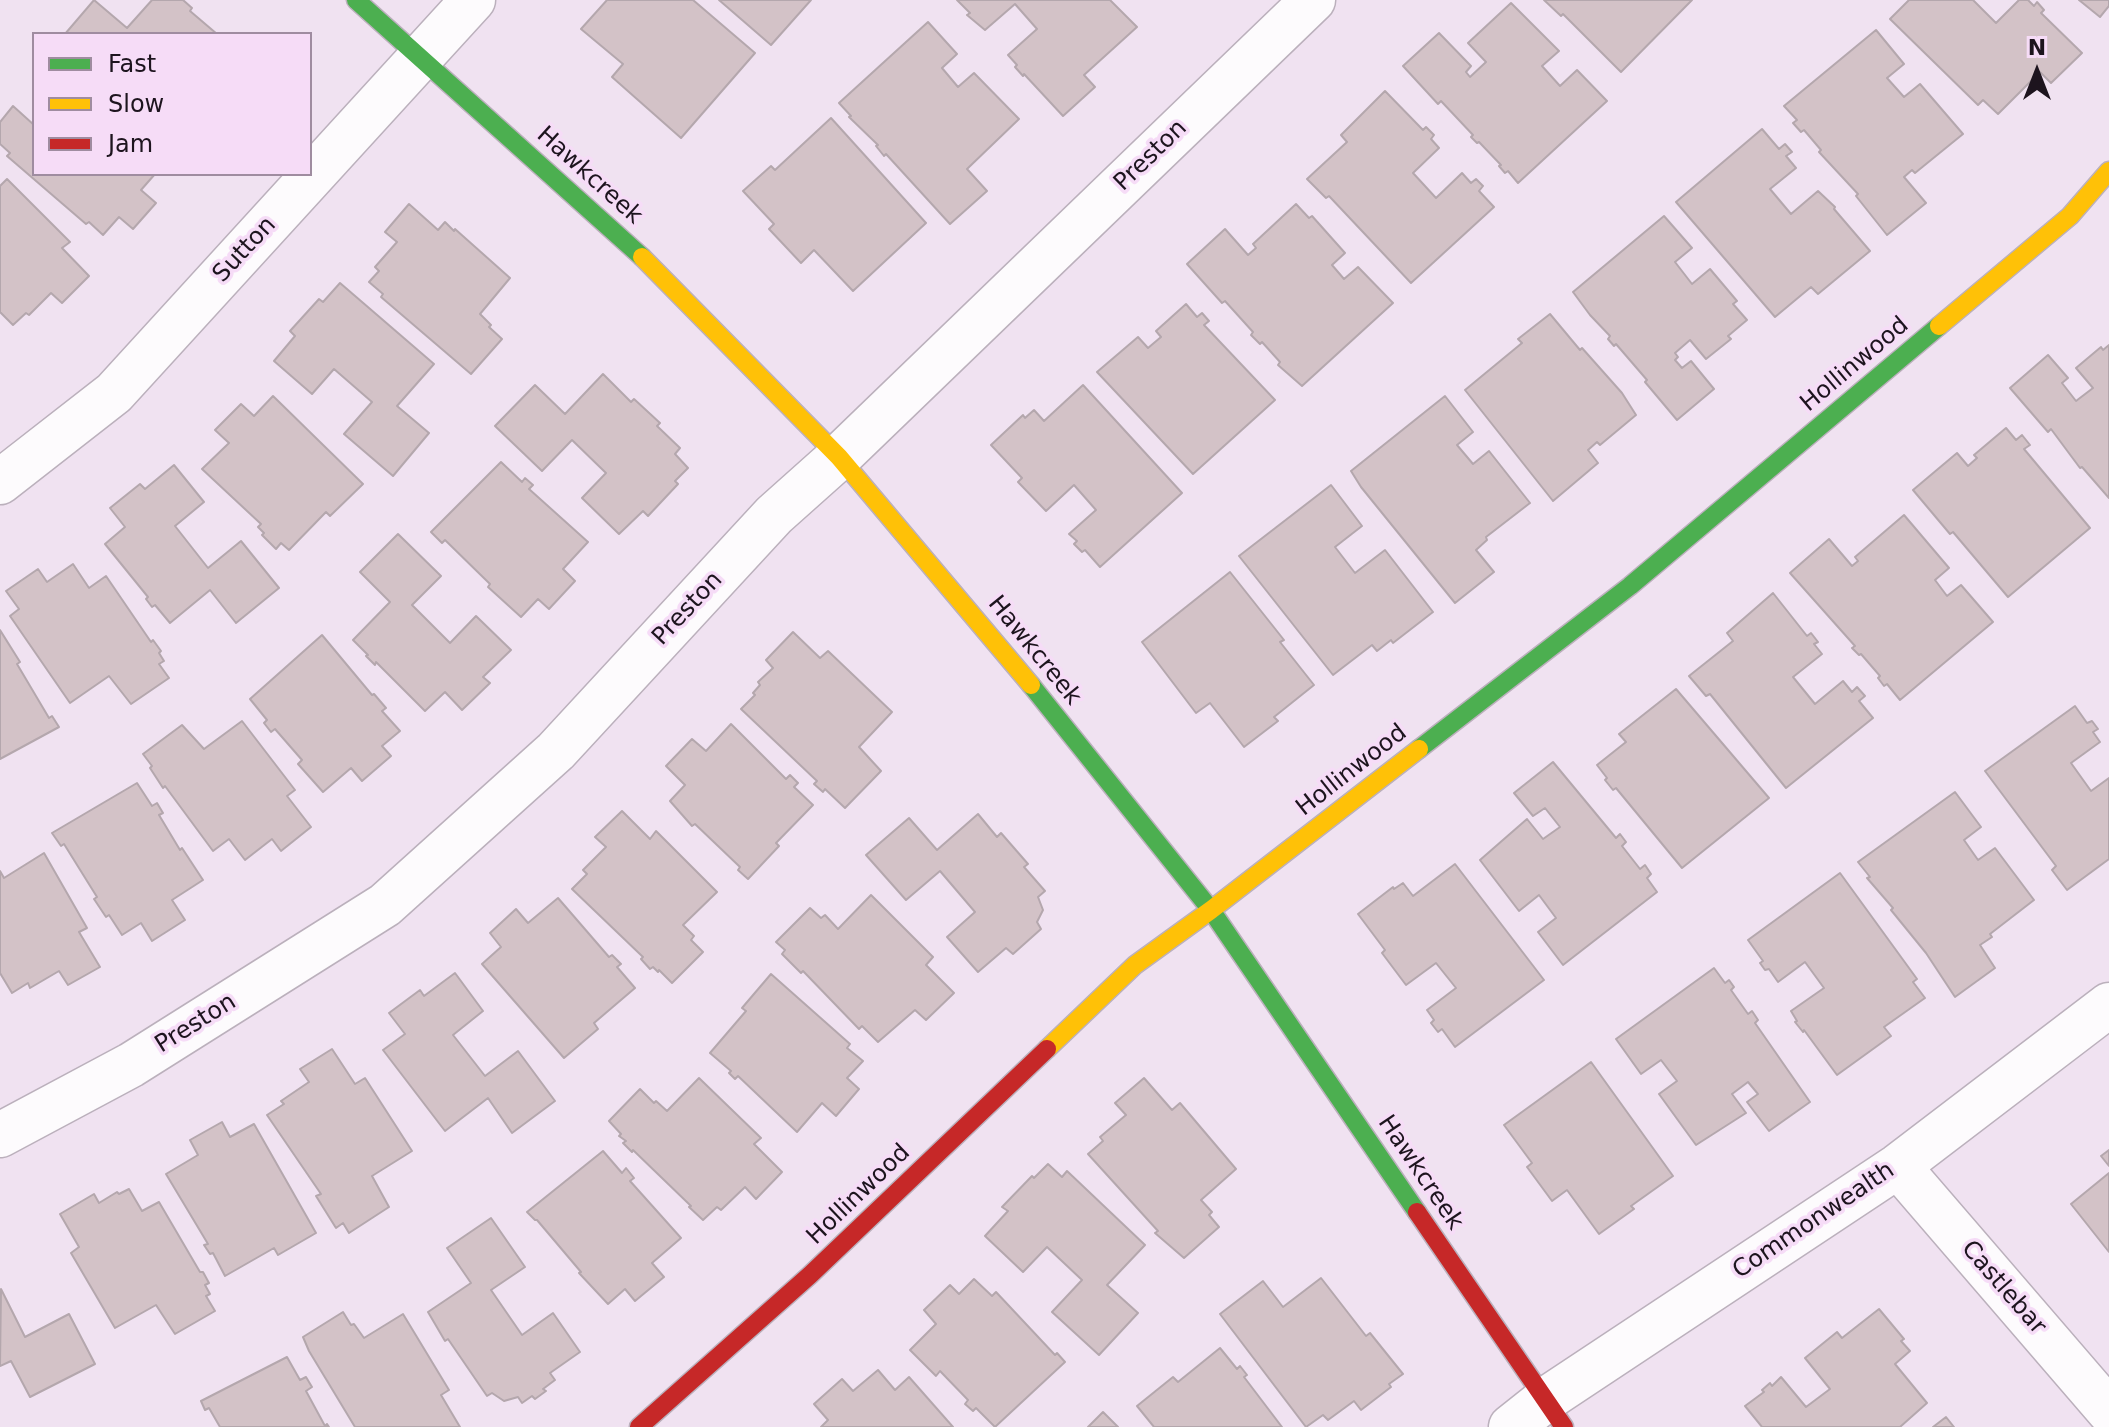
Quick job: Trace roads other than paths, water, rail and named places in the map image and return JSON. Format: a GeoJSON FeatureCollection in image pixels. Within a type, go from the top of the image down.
{"type":"FeatureCollection","features":[{"type":"Feature","properties":{"kind":"street","name":"Hawkcreek"},"geometry":{"type":"LineString","coordinates":[[356,0],[627,242],[839,457],[1014,663],[1211,910],[1554,1413]]}},
{"type":"Feature","properties":{"kind":"street","name":"Sutton"},"geometry":{"type":"LineString","coordinates":[[0,482],[114,393],[473,0]]}},
{"type":"Feature","properties":{"kind":"street","name":"Preston"},"geometry":{"type":"LineString","coordinates":[[0,1135],[131,1065],[385,905],[556,751],[774,515],[839,457],[1313,0]]}},
{"type":"Feature","properties":{"kind":"street","name":"Hollinwood"},"geometry":{"type":"LineString","coordinates":[[639,1427],[810,1275],[1135,965],[1211,910],[1630,586],[2070,216],[2109,171]]}},
{"type":"Feature","properties":{"kind":"street","name":"Commonwealth"},"geometry":{"type":"LineString","coordinates":[[1511,1427],[1554,1413],[1898,1166],[2109,1005]]}},
{"type":"Feature","properties":{"kind":"street","name":"Castlebar"},"geometry":{"type":"LineString","coordinates":[[1898,1166],[2109,1411]]}}]}
